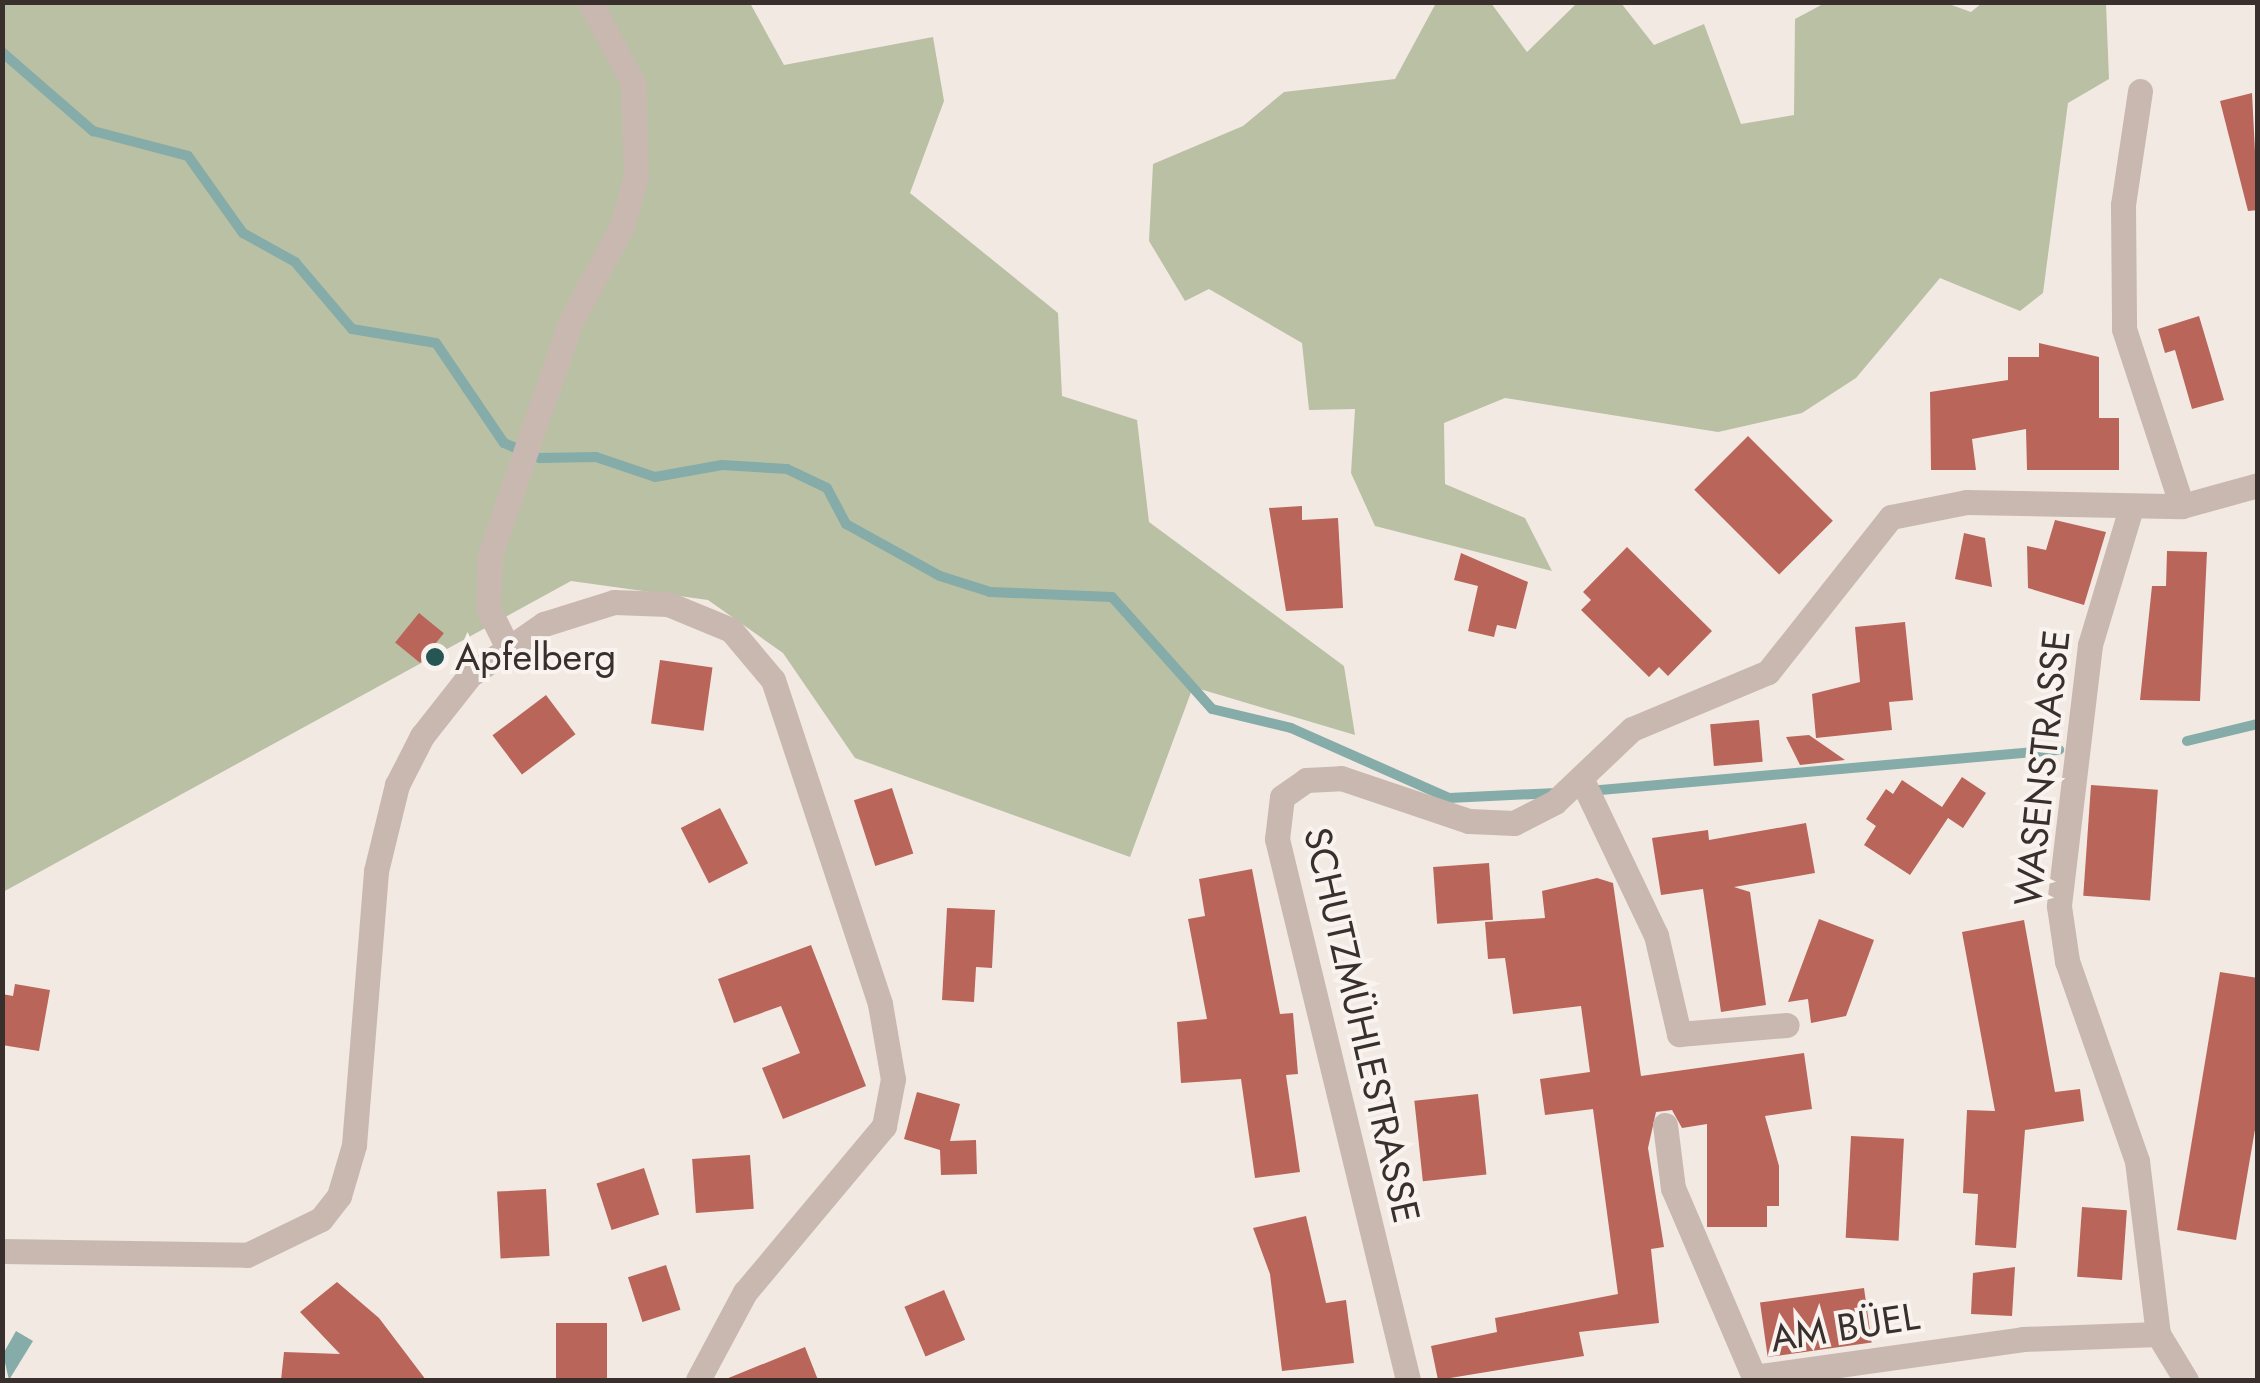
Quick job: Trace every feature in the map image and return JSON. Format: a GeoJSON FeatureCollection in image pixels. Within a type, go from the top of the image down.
{"type":"FeatureCollection","features":[{"type":"Feature","properties":{"kind":"street"},"geometry":{"type":"LineString","coordinates":[[507,646],[488,608],[490,555],[570,322],[622,226],[636,176],[633,83],[590,2]]}},
{"type":"Feature","properties":{"kind":"street"},"geometry":{"type":"LineString","coordinates":[[2140,91],[2123,205],[2124,329],[2182,506]]}},
{"type":"Feature","properties":{"kind":"street"},"geometry":{"type":"LineString","coordinates":[[1786,1026],[1679,1034],[1656,935],[1587,790],[1648,720],[1768,672],[1891,517],[1967,502],[2182,506],[2258,485]]}},
{"type":"Feature","properties":{"kind":"street","name":"WASENSTRASSE"},"geometry":{"type":"LineString","coordinates":[[2131,508],[2090,645],[2058,906],[2067,961],[2137,1161],[2158,1334],[2186,1380]]}},
{"type":"Feature","properties":{"kind":"street"},"geometry":{"type":"LineString","coordinates":[[2,1251],[247,1255],[320,1219],[339,1196],[354,1145],[376,871],[397,785],[452,693],[507,646],[584,607],[645,602],[712,618],[748,645],[773,680],[880,1004],[893,1079],[884,1126],[745,1292],[698,1380]]}},
{"type":"Feature","properties":{"kind":"street","name":"SCHUTZMÜHLESTRASSE"},"geometry":{"type":"LineString","coordinates":[[1408,1380],[1277,809],[1293,786],[1324,776],[1494,824],[1587,790]]}},
{"type":"Feature","properties":{"kind":"street","name":"AM BÜEL"},"geometry":{"type":"LineString","coordinates":[[1666,1125],[1673,1188],[1754,1377],[2023,1339],[2158,1334]]}},
{"type":"Feature","properties":{"kind":"green space"},"geometry":{"type":"Polygon","coordinates":[[[2,3],[750,3],[784,65],[933,37],[944,101],[910,193],[1058,313],[1062,396],[1137,420],[1149,522],[1344,666],[1355,735],[1193,687],[1130,857],[855,758],[783,653],[708,600],[571,581],[3,892],[2,3]]]}},
{"type":"Feature","properties":{"kind":"green space"},"geometry":{"type":"Polygon","coordinates":[[[1436,3],[1491,3],[1527,52],[1577,3],[1621,3],[1654,45],[1704,24],[1741,124],[1794,115],[1795,19],[1825,3],[1946,3],[1971,12],[1982,3],[2106,3],[2109,79],[2068,103],[2043,293],[2020,311],[1940,278],[1856,378],[1802,413],[1718,432],[1505,398],[1444,423],[1445,484],[1525,518],[1552,571],[1375,526],[1351,473],[1355,409],[1309,410],[1302,343],[1209,289],[1185,301],[1149,241],[1153,164],[1243,126],[1284,92],[1395,79],[1436,3]]]}},
{"type":"Feature","properties":{"kind":"water"},"geometry":{"type":"Polygon","coordinates":[[[16,1331],[33,1341],[9,1380],[3,1354],[16,1331]]]}},
{"type":"Feature","properties":{"kind":"building"},"geometry":{"type":"Polygon","coordinates":[[[2252,93],[2258,210],[2248,211],[2220,101],[2252,93]]]}},
{"type":"Feature","properties":{"kind":"building"},"geometry":{"type":"Polygon","coordinates":[[[2199,316],[2224,400],[2192,409],[2175,350],[2165,353],[2158,329],[2199,316]]]}},
{"type":"Feature","properties":{"kind":"building"},"geometry":{"type":"Polygon","coordinates":[[[2039,343],[2099,357],[2099,418],[2119,418],[2119,470],[2027,470],[2026,429],[1972,439],[1976,470],[1931,470],[1930,392],[2008,380],[2008,357],[2039,357],[2039,343]]]}},
{"type":"Feature","properties":{"kind":"building"},"geometry":{"type":"Polygon","coordinates":[[[1748,436],[1833,521],[1779,575],[1694,490],[1748,436]]]}},
{"type":"Feature","properties":{"kind":"building"},"geometry":{"type":"Polygon","coordinates":[[[1302,506],[1302,520],[1338,518],[1343,608],[1286,611],[1269,508],[1302,506]]]}},
{"type":"Feature","properties":{"kind":"building"},"geometry":{"type":"Polygon","coordinates":[[[2055,520],[2106,532],[2084,605],[2028,588],[2027,546],[2046,550],[2055,520]]]}},
{"type":"Feature","properties":{"kind":"building"},"geometry":{"type":"Polygon","coordinates":[[[1964,533],[1985,538],[1992,587],[1955,579],[1964,533]]]}},
{"type":"Feature","properties":{"kind":"building"},"geometry":{"type":"Polygon","coordinates":[[[1627,547],[1712,631],[1668,676],[1659,667],[1649,677],[1581,610],[1591,600],[1583,592],[1627,547]]]}},
{"type":"Feature","properties":{"kind":"building"},"geometry":{"type":"Polygon","coordinates":[[[2167,551],[2207,552],[2200,701],[2140,700],[2152,586],[2166,586],[2167,551]]]}},
{"type":"Feature","properties":{"kind":"building"},"geometry":{"type":"Polygon","coordinates":[[[1461,553],[1528,582],[1516,629],[1497,625],[1494,637],[1468,631],[1478,586],[1454,580],[1461,553]]]}},
{"type":"Feature","properties":{"kind":"building"},"geometry":{"type":"Polygon","coordinates":[[[419,613],[444,633],[420,663],[395,643],[419,613]]]}},
{"type":"Feature","properties":{"kind":"building"},"geometry":{"type":"Polygon","coordinates":[[[1905,622],[1913,700],[1889,702],[1892,730],[1816,738],[1812,694],[1860,682],[1855,627],[1905,622]]]}},
{"type":"Feature","properties":{"kind":"building"},"geometry":{"type":"Polygon","coordinates":[[[660,660],[712,667],[704,731],[651,723],[660,660]]]}},
{"type":"Feature","properties":{"kind":"building"},"geometry":{"type":"Polygon","coordinates":[[[546,695],[575,734],[522,774],[492,735],[546,695]]]}},
{"type":"Feature","properties":{"kind":"building"},"geometry":{"type":"Polygon","coordinates":[[[1759,720],[1763,762],[1714,766],[1710,724],[1759,720]]]}},
{"type":"Feature","properties":{"kind":"building"},"geometry":{"type":"Polygon","coordinates":[[[1809,735],[1845,760],[1800,765],[1786,737],[1809,735]]]}},
{"type":"Feature","properties":{"kind":"building"},"geometry":{"type":"Polygon","coordinates":[[[1962,777],[1986,793],[1963,828],[1948,818],[1910,875],[1864,845],[1876,826],[1866,819],[1886,789],[1893,794],[1902,780],[1942,807],[1962,777]]]}},
{"type":"Feature","properties":{"kind":"building"},"geometry":{"type":"Polygon","coordinates":[[[2091,785],[2158,790],[2150,900],[2083,896],[2091,785]]]}},
{"type":"Feature","properties":{"kind":"building"},"geometry":{"type":"Polygon","coordinates":[[[892,788],[913,854],[875,866],[854,800],[892,788]]]}},
{"type":"Feature","properties":{"kind":"building"},"geometry":{"type":"Polygon","coordinates":[[[720,808],[748,863],[709,883],[681,828],[720,808]]]}},
{"type":"Feature","properties":{"kind":"building"},"geometry":{"type":"Polygon","coordinates":[[[1806,823],[1815,873],[1734,887],[1750,892],[1766,1005],[1721,1012],[1703,889],[1661,895],[1652,838],[1708,830],[1709,840],[1806,823]]]}},
{"type":"Feature","properties":{"kind":"building"},"geometry":{"type":"Polygon","coordinates":[[[1489,863],[1493,920],[1437,924],[1433,867],[1489,863]]]}},
{"type":"Feature","properties":{"kind":"building"},"geometry":{"type":"Polygon","coordinates":[[[1252,869],[1280,1014],[1293,1013],[1298,1074],[1286,1075],[1300,1172],[1255,1178],[1241,1079],[1181,1083],[1177,1022],[1207,1019],[1188,919],[1205,916],[1199,879],[1252,869]]]}},
{"type":"Feature","properties":{"kind":"building"},"geometry":{"type":"Polygon","coordinates":[[[1597,878],[1613,883],[1641,1076],[1804,1053],[1812,1109],[1765,1116],[1779,1166],[1779,1206],[1767,1206],[1767,1227],[1707,1227],[1707,1124],[1682,1128],[1672,1110],[1656,1112],[1648,1148],[1664,1247],[1651,1249],[1659,1323],[1579,1332],[1584,1356],[1438,1380],[1431,1346],[1497,1332],[1495,1318],[1618,1294],[1593,1109],[1545,1115],[1540,1079],[1590,1072],[1581,1006],[1513,1014],[1505,958],[1488,959],[1485,922],[1545,918],[1542,891],[1597,878]]]}},
{"type":"Feature","properties":{"kind":"building"},"geometry":{"type":"Polygon","coordinates":[[[947,908],[995,910],[992,968],[976,967],[974,1002],[942,1000],[947,908]]]}},
{"type":"Feature","properties":{"kind":"building"},"geometry":{"type":"Polygon","coordinates":[[[1819,919],[1874,940],[1846,1016],[1811,1023],[1808,999],[1788,1002],[1819,919]]]}},
{"type":"Feature","properties":{"kind":"building"},"geometry":{"type":"Polygon","coordinates":[[[2024,920],[2055,1092],[2080,1089],[2084,1121],[2025,1130],[2016,1248],[1975,1245],[1978,1194],[1963,1193],[1967,1110],[1995,1111],[1962,932],[2024,920]]]}},
{"type":"Feature","properties":{"kind":"building"},"geometry":{"type":"Polygon","coordinates":[[[811,945],[866,1086],[783,1119],[762,1068],[800,1053],[781,1006],[734,1023],[718,979],[811,945]]]}},
{"type":"Feature","properties":{"kind":"building"},"geometry":{"type":"Polygon","coordinates":[[[2220,972],[2258,978],[2258,1112],[2236,1240],[2177,1230],[2220,972]]]}},
{"type":"Feature","properties":{"kind":"building"},"geometry":{"type":"Polygon","coordinates":[[[15,984],[50,990],[39,1051],[2,1045],[2,994],[13,996],[15,984]]]}},
{"type":"Feature","properties":{"kind":"building"},"geometry":{"type":"Polygon","coordinates":[[[917,1092],[960,1104],[950,1141],[976,1140],[977,1174],[941,1175],[940,1150],[904,1139],[917,1092]]]}},
{"type":"Feature","properties":{"kind":"building"},"geometry":{"type":"Polygon","coordinates":[[[1478,1094],[1486,1175],[1423,1181],[1414,1101],[1478,1094]]]}},
{"type":"Feature","properties":{"kind":"building"},"geometry":{"type":"Polygon","coordinates":[[[1851,1136],[1904,1139],[1899,1241],[1846,1238],[1851,1136]]]}},
{"type":"Feature","properties":{"kind":"building"},"geometry":{"type":"Polygon","coordinates":[[[750,1155],[754,1209],[696,1213],[692,1159],[750,1155]]]}},
{"type":"Feature","properties":{"kind":"building"},"geometry":{"type":"Polygon","coordinates":[[[644,1168],[659,1215],[612,1230],[596,1183],[644,1168]]]}},
{"type":"Feature","properties":{"kind":"building"},"geometry":{"type":"Polygon","coordinates":[[[546,1189],[550,1256],[501,1258],[497,1192],[546,1189]]]}},
{"type":"Feature","properties":{"kind":"building"},"geometry":{"type":"Polygon","coordinates":[[[2082,1207],[2127,1210],[2122,1280],[2077,1277],[2082,1207]]]}},
{"type":"Feature","properties":{"kind":"building"},"geometry":{"type":"Polygon","coordinates":[[[1306,1216],[1326,1303],[1346,1300],[1354,1363],[1282,1371],[1270,1274],[1253,1228],[1306,1216]]]}},
{"type":"Feature","properties":{"kind":"building"},"geometry":{"type":"Polygon","coordinates":[[[666,1265],[681,1310],[642,1322],[628,1277],[666,1265]]]}},
{"type":"Feature","properties":{"kind":"building"},"geometry":{"type":"Polygon","coordinates":[[[2015,1267],[2012,1316],[1971,1314],[1973,1273],[2015,1267]]]}},
{"type":"Feature","properties":{"kind":"building"},"geometry":{"type":"Polygon","coordinates":[[[337,1282],[379,1318],[426,1380],[281,1380],[284,1352],[340,1354],[300,1312],[337,1282]]]}},
{"type":"Feature","properties":{"kind":"building"},"geometry":{"type":"Polygon","coordinates":[[[1864,1288],[1872,1342],[1768,1357],[1760,1303],[1864,1288]]]}},
{"type":"Feature","properties":{"kind":"building"},"geometry":{"type":"Polygon","coordinates":[[[944,1290],[965,1340],[926,1357],[904,1307],[944,1290]]]}},
{"type":"Feature","properties":{"kind":"building"},"geometry":{"type":"Polygon","coordinates":[[[556,1323],[607,1323],[607,1378],[556,1378],[556,1323]]]}},
{"type":"Feature","properties":{"kind":"building"},"geometry":{"type":"Polygon","coordinates":[[[805,1347],[818,1380],[726,1380],[726,1379],[805,1347]]]}},
{"type":"Feature","properties":{"kind":"waterway"},"geometry":{"type":"LineString","coordinates":[[2,52],[93,131],[188,156],[243,233],[295,262],[352,329],[436,343],[504,443],[540,458],[596,457],[655,477],[722,465],[787,469],[827,488],[846,524],[940,576],[990,592],[1112,597],[1212,709],[1291,728],[1449,798],[1557,793]]}},
{"type":"Feature","properties":{"kind":"waterway"},"geometry":{"type":"LineString","coordinates":[[2187,741],[2258,724]]}},
{"type":"Feature","properties":{"kind":"waterway"},"geometry":{"type":"LineString","coordinates":[[1589,791],[2059,750]]}},
{"type":"Feature","properties":{"kind":"place","name":"Apfelberg"},"geometry":{"type":"Point","coordinates":[435,657]}}]}
